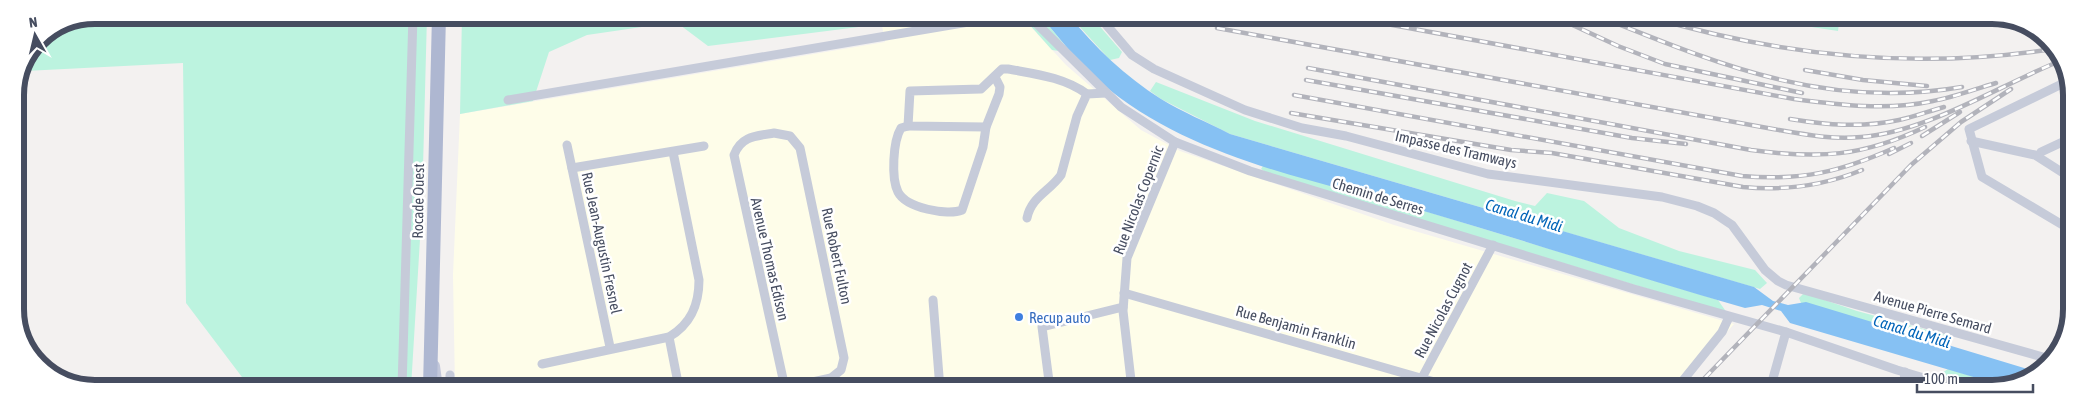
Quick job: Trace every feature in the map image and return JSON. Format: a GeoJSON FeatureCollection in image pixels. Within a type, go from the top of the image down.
{"type":"FeatureCollection","features":[{"type":"Feature","properties":{"kind":"main road","name":"Rocade Ouest"},"geometry":{"type":"LineString","coordinates":[[430,380],[439,24]]}},
{"type":"Feature","properties":{"kind":"main road"},"geometry":{"type":"LineString","coordinates":[[425,380],[431,349]]}},
{"type":"Feature","properties":{"kind":"main road"},"geometry":{"type":"LineString","coordinates":[[431,349],[436,380]]}},
{"type":"Feature","properties":{"kind":"street"},"geometry":{"type":"LineString","coordinates":[[402,380],[412,24]]}},
{"type":"Feature","properties":{"kind":"street"},"geometry":{"type":"LineString","coordinates":[[508,100],[957,24]]}},
{"type":"Feature","properties":{"kind":"street","name":"Chemin de Serres"},"geometry":{"type":"LineString","coordinates":[[1037,24],[1121,107],[1175,142],[1250,171],[1729,317],[1786,332],[1931,380]]}},
{"type":"Feature","properties":{"kind":"street","name":"Impasse des Tramways"},"geometry":{"type":"LineString","coordinates":[[1106,24],[1132,55],[1154,69],[1245,110],[1302,128],[1346,136],[1488,174],[1662,197],[1697,206],[1714,213],[1732,225],[1765,270],[1778,281],[1807,291]]}},
{"type":"Feature","properties":{"kind":"street"},"geometry":{"type":"LineString","coordinates":[[908,126],[910,91],[981,89],[1002,69],[1048,77],[1077,87],[1087,94],[1106,93]]}},
{"type":"Feature","properties":{"kind":"street"},"geometry":{"type":"LineString","coordinates":[[986,127],[908,126],[901,128],[898,133],[894,160],[898,193],[906,200],[928,210],[954,214],[962,210],[984,147],[986,127],[1000,87],[995,77]]}},
{"type":"Feature","properties":{"kind":"street"},"geometry":{"type":"LineString","coordinates":[[2062,84],[1969,129],[1982,177],[2063,225]]}},
{"type":"Feature","properties":{"kind":"street"},"geometry":{"type":"LineString","coordinates":[[1027,218],[1034,201],[1056,182],[1061,174],[1077,116],[1087,94]]}},
{"type":"Feature","properties":{"kind":"street","name":"Rue Robert Fulton"},"geometry":{"type":"LineString","coordinates":[[745,138],[774,133],[790,136],[800,148],[844,358],[841,370],[831,378],[822,380]]}},
{"type":"Feature","properties":{"kind":"street","name":"Avenue Thomas Edison"},"geometry":{"type":"LineString","coordinates":[[745,138],[737,146],[734,155],[736,172],[783,380]]}},
{"type":"Feature","properties":{"kind":"street"},"geometry":{"type":"LineString","coordinates":[[1971,141],[2035,155],[2063,173]]}},
{"type":"Feature","properties":{"kind":"street","name":"Rue Nicolas Copernic"},"geometry":{"type":"LineString","coordinates":[[1131,380],[1123,307],[1127,258],[1175,142]]}},
{"type":"Feature","properties":{"kind":"street"},"geometry":{"type":"LineString","coordinates":[[2041,152],[2063,142]]}},
{"type":"Feature","properties":{"kind":"street","name":"Rue Jean-Augustin Fresnel"},"geometry":{"type":"LineString","coordinates":[[567,145],[610,348]]}},
{"type":"Feature","properties":{"kind":"street"},"geometry":{"type":"LineString","coordinates":[[572,168],[704,146]]}},
{"type":"Feature","properties":{"kind":"street"},"geometry":{"type":"LineString","coordinates":[[542,364],[610,348],[669,337],[680,330],[692,317],[699,296],[700,280],[673,152]]}},
{"type":"Feature","properties":{"kind":"street","name":"Rue Nicolas Cugnot"},"geometry":{"type":"LineString","coordinates":[[1422,378],[1493,245]]}},
{"type":"Feature","properties":{"kind":"street","name":"Avenue Pierre Semard"},"geometry":{"type":"LineString","coordinates":[[1807,291],[2043,358]]}},
{"type":"Feature","properties":{"kind":"street","name":"Rue Benjamin Franklin"},"geometry":{"type":"LineString","coordinates":[[1124,292],[1429,380]]}},
{"type":"Feature","properties":{"kind":"street"},"geometry":{"type":"LineString","coordinates":[[933,300],[939,380]]}},
{"type":"Feature","properties":{"kind":"street"},"geometry":{"type":"LineString","coordinates":[[1049,380],[1042,327],[1123,307]]}},
{"type":"Feature","properties":{"kind":"street"},"geometry":{"type":"LineString","coordinates":[[1683,380],[1722,332],[1729,317]]}},
{"type":"Feature","properties":{"kind":"street"},"geometry":{"type":"LineString","coordinates":[[1773,380],[1786,332]]}},
{"type":"Feature","properties":{"kind":"street"},"geometry":{"type":"LineString","coordinates":[[669,337],[677,380]]}},
{"type":"Feature","properties":{"kind":"street"},"geometry":{"type":"LineString","coordinates":[[1904,372],[1904,380]]}},
{"type":"Feature","properties":{"kind":"street"},"geometry":{"type":"LineString","coordinates":[[450,375],[450,380]]}},
{"type":"Feature","properties":{"kind":"shaded area"},"geometry":{"type":"Polygon","coordinates":[[[882,24],[1028,24],[1066,65],[1141,130],[1180,151],[1394,225],[1734,324],[1684,380],[455,380],[453,275],[460,114],[885,42],[882,24]]]}},
{"type":"Feature","properties":{"kind":"green space"},"geometry":{"type":"Polygon","coordinates":[[[427,24],[422,206],[411,380],[244,380],[186,303],[183,63],[28,71],[33,60],[60,60],[60,33],[81,25],[427,24]]]}},
{"type":"Feature","properties":{"kind":"green space"},"geometry":{"type":"Polygon","coordinates":[[[462,24],[662,24],[587,35],[549,52],[533,101],[460,114],[462,24]]]}},
{"type":"Feature","properties":{"kind":"green space"},"geometry":{"type":"Polygon","coordinates":[[[679,24],[882,24],[708,46],[679,24]]]}},
{"type":"Feature","properties":{"kind":"green space"},"geometry":{"type":"Polygon","coordinates":[[[1029,24],[1047,24],[1067,48],[1059,51],[1052,50],[1029,24]]]}},
{"type":"Feature","properties":{"kind":"green space"},"geometry":{"type":"Polygon","coordinates":[[[1077,24],[1098,24],[1122,52],[1119,58],[1110,60],[1077,24]]]}},
{"type":"Feature","properties":{"kind":"green space"},"geometry":{"type":"Polygon","coordinates":[[[1805,24],[1839,24],[1838,31],[1805,26],[1805,24]]]}},
{"type":"Feature","properties":{"kind":"green space"},"geometry":{"type":"Polygon","coordinates":[[[1156,82],[1255,121],[1515,201],[1535,206],[1547,193],[1584,201],[1619,228],[1679,251],[1755,270],[1767,283],[1760,289],[1230,134],[1161,99],[1150,91],[1156,82]]]}},
{"type":"Feature","properties":{"kind":"green space"},"geometry":{"type":"Polygon","coordinates":[[[1263,166],[1428,212],[1718,300],[1727,313],[1267,173],[1261,169],[1263,166]]]}},
{"type":"Feature","properties":{"kind":"green space"},"geometry":{"type":"Polygon","coordinates":[[[1804,293],[1857,311],[1946,335],[1951,340],[1948,346],[1801,303],[1799,298],[1804,293]]]}},
{"type":"Feature","properties":{"kind":"green space"},"geometry":{"type":"Polygon","coordinates":[[[1948,369],[1985,380],[1945,380],[1942,373],[1948,369]]]}},
{"type":"Feature","properties":{"kind":"water"},"geometry":{"type":"Polygon","coordinates":[[[1047,24],[1076,24],[1100,50],[1135,81],[1169,104],[1230,134],[1754,287],[1773,301],[1788,305],[1806,302],[2030,370],[2006,379],[1984,380],[1790,323],[1781,311],[1762,305],[1745,308],[1427,212],[1256,164],[1214,149],[1174,131],[1136,109],[1100,82],[1047,24]]]}},
{"type":"Feature","properties":{"kind":"railway"},"geometry":{"type":"LineString","coordinates":[[1387,24],[1794,99],[1829,103],[1864,106],[1916,104],[1949,97],[1996,83]]}},
{"type":"Feature","properties":{"kind":"railway"},"geometry":{"type":"LineString","coordinates":[[1570,24],[1618,46],[1665,64],[1802,93]]}},
{"type":"Feature","properties":{"kind":"railway"},"geometry":{"type":"LineString","coordinates":[[1618,24],[1731,66],[1820,88],[1865,92],[1913,93],[1962,87]]}},
{"type":"Feature","properties":{"kind":"railway"},"geometry":{"type":"LineString","coordinates":[[1676,24],[1747,41],[1797,50],[1848,55],[1950,58],[2047,50]]}},
{"type":"Feature","properties":{"kind":"railway"},"geometry":{"type":"LineString","coordinates":[[1217,28],[1773,129],[1839,138],[1861,137],[1911,127],[2055,63]]}},
{"type":"Feature","properties":{"kind":"railway"},"geometry":{"type":"LineString","coordinates":[[1308,68],[1775,153],[1819,155],[1860,150],[1881,145],[1925,127]]}},
{"type":"Feature","properties":{"kind":"railway"},"geometry":{"type":"LineString","coordinates":[[1805,70],[1863,80],[1927,86]]}},
{"type":"Feature","properties":{"kind":"railway"},"geometry":{"type":"LineString","coordinates":[[1306,80],[1632,138],[1686,144]]}},
{"type":"Feature","properties":{"kind":"railway"},"geometry":{"type":"LineString","coordinates":[[1703,380],[1911,165],[1961,122],[2011,89]]}},
{"type":"Feature","properties":{"kind":"railway"},"geometry":{"type":"LineString","coordinates":[[1294,95],[1742,176],[1783,177],[1820,173],[1856,163],[1894,148]]}},
{"type":"Feature","properties":{"kind":"railway"},"geometry":{"type":"LineString","coordinates":[[1790,119],[1831,124],[1872,124],[1905,119],[1944,107]]}},
{"type":"Feature","properties":{"kind":"railway"},"geometry":{"type":"LineString","coordinates":[[1922,136],[1960,112]]}},
{"type":"Feature","properties":{"kind":"railway"},"geometry":{"type":"LineString","coordinates":[[1291,113],[1511,150],[1552,153],[1743,187],[1789,188],[1804,186],[1833,180],[1862,170]]}},
{"type":"Feature","properties":{"kind":"railway"},"geometry":{"type":"LineString","coordinates":[[1889,154],[1911,143]]}},
{"type":"Feature","properties":{"kind":"place","name":"Recup auto"},"geometry":{"type":"Point","coordinates":[1019,317]}},
{"type":"Feature","properties":{"kind":"water label","name":"Canal du Midi"},"geometry":{"type":"Point","coordinates":[1524,215]}},
{"type":"Feature","properties":{"kind":"water label","name":"Canal du Midi"},"geometry":{"type":"Point","coordinates":[1912,331]}}]}
